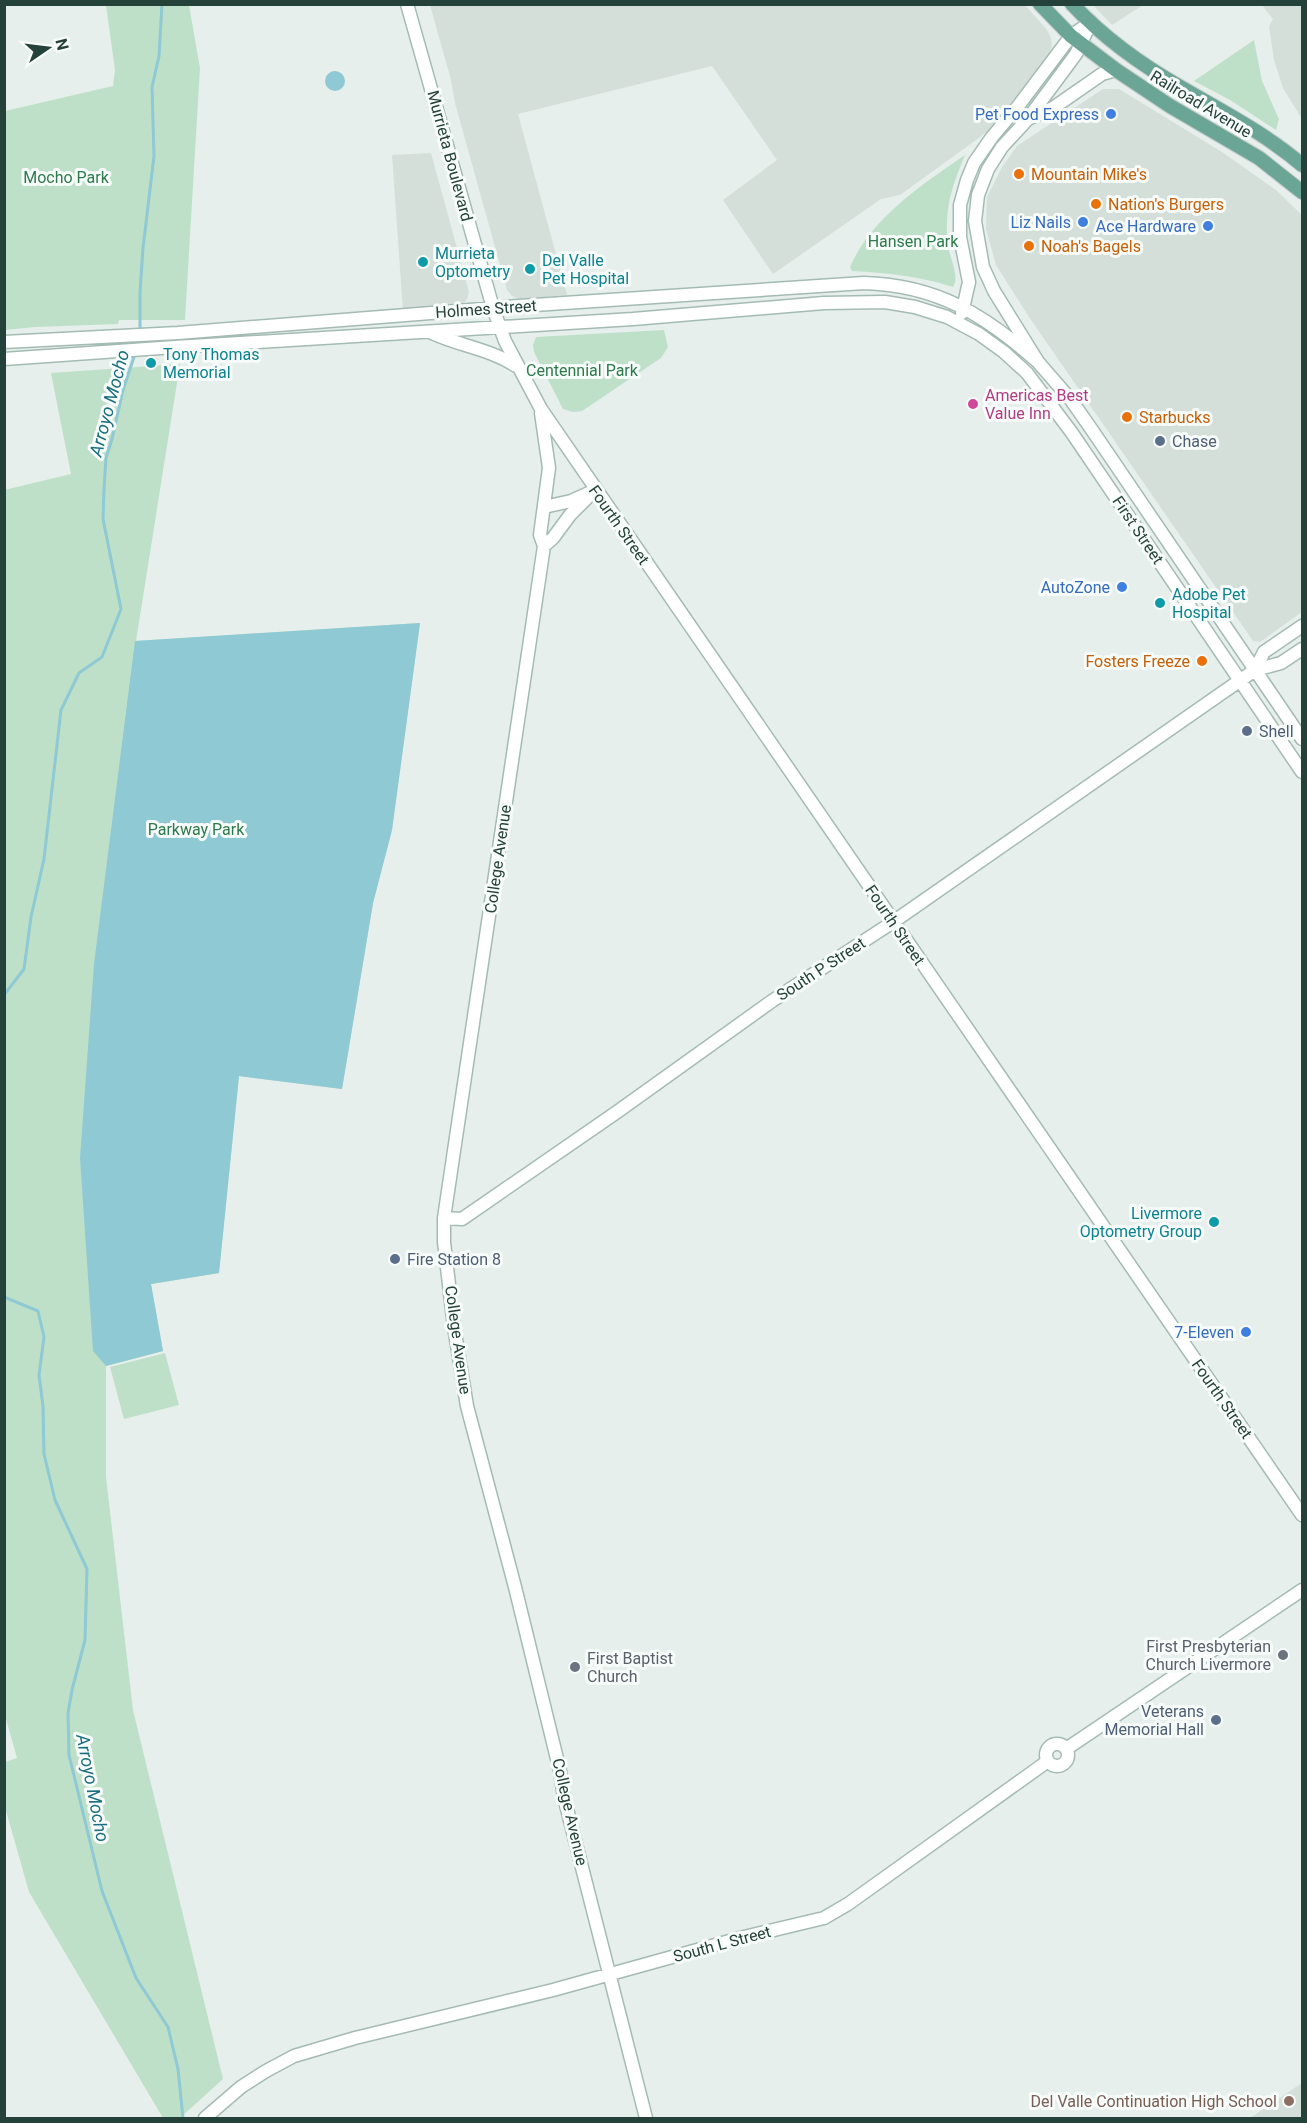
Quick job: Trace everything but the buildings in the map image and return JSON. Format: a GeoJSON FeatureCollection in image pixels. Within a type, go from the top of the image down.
{"type":"FeatureCollection","features":[{"type":"Feature","properties":{"kind":"main road","name":"Murrieta Boulevard"},"geometry":{"type":"LineString","coordinates":[[407,4],[499,328]]}},
{"type":"Feature","properties":{"kind":"main road","name":"Railroad Avenue"},"geometry":{"type":"LineString","coordinates":[[1040,4],[1077,40],[1116,70],[1170,106],[1251,153],[1302,192]]}},
{"type":"Feature","properties":{"kind":"main road","name":"Railroad Avenue"},"geometry":{"type":"LineString","coordinates":[[1072,4],[1152,70],[1239,120],[1302,165]]}},
{"type":"Feature","properties":{"kind":"main road"},"geometry":{"type":"LineString","coordinates":[[960,324],[969,282],[960,237],[960,205],[967,180],[982,150],[1091,22]]}},
{"type":"Feature","properties":{"kind":"main road","name":"First Street"},"geometry":{"type":"LineString","coordinates":[[1038,362],[988,280],[976,235],[976,207],[982,182],[988,169],[1002,147],[1027,120],[1077,40]]}},
{"type":"Feature","properties":{"kind":"main road"},"geometry":{"type":"LineString","coordinates":[[1027,120],[1053,108],[1102,74],[1116,70]]}},
{"type":"Feature","properties":{"kind":"main road","name":"Holmes Street"},"geometry":{"type":"LineString","coordinates":[[4,342],[170,333],[864,283],[914,288],[963,308]]}},
{"type":"Feature","properties":{"kind":"main road","name":"Holmes Street"},"geometry":{"type":"LineString","coordinates":[[4,359],[499,328],[825,303],[871,302],[915,307],[960,324]]}},
{"type":"Feature","properties":{"kind":"main road","name":"First Street"},"geometry":{"type":"LineString","coordinates":[[963,308],[991,323],[1038,362],[1071,400],[1302,739]]}},
{"type":"Feature","properties":{"kind":"main road","name":"First Street"},"geometry":{"type":"LineString","coordinates":[[960,324],[1004,352],[1027,372],[1072,433],[1302,772]]}},
{"type":"Feature","properties":{"kind":"main road","name":"Fourth Street"},"geometry":{"type":"LineString","coordinates":[[499,328],[541,409],[595,490],[783,758],[893,922],[1302,1515]]}},
{"type":"Feature","properties":{"kind":"main road"},"geometry":{"type":"LineString","coordinates":[[428,331],[450,341],[489,351],[518,367]]}},
{"type":"Feature","properties":{"kind":"main road","name":"College Avenue"},"geometry":{"type":"LineString","coordinates":[[541,409],[549,468],[540,535],[544,546],[444,1218],[444,1242],[467,1406],[515,1587],[560,1771],[564,1797],[646,2118]]}},
{"type":"Feature","properties":{"kind":"main road"},"geometry":{"type":"LineString","coordinates":[[544,507],[572,501],[595,490]]}},
{"type":"Feature","properties":{"kind":"main road"},"geometry":{"type":"LineString","coordinates":[[544,546],[595,490]]}},
{"type":"Feature","properties":{"kind":"main road","name":"South P Street"},"geometry":{"type":"LineString","coordinates":[[1255,670],[1264,652],[1302,626]]}},
{"type":"Feature","properties":{"kind":"main road","name":"South P Street"},"geometry":{"type":"LineString","coordinates":[[444,1218],[462,1219],[772,1001],[893,922],[1255,670],[1281,663],[1302,649]]}},
{"type":"Feature","properties":{"kind":"main road","name":"South L Street"},"geometry":{"type":"LineString","coordinates":[[205,2118],[241,2087],[294,2056],[355,2038],[610,1974],[744,1936],[824,1918],[848,1904],[1048,1761],[1047,1752],[1051,1746],[1059,1744],[1066,1749],[1302,1590]]}},
{"type":"Feature","properties":{"kind":"shaded area"},"geometry":{"type":"Polygon","coordinates":[[[430,5],[1025,5],[1047,30],[1052,47],[1044,62],[989,130],[900,195],[881,199],[773,274],[723,200],[777,160],[712,66],[518,114],[567,295],[519,299],[507,290],[430,5]]]}},
{"type":"Feature","properties":{"kind":"shaded area"},"geometry":{"type":"Polygon","coordinates":[[[1093,5],[1143,5],[1112,25],[1093,5]]]}},
{"type":"Feature","properties":{"kind":"shaded area"},"geometry":{"type":"Polygon","coordinates":[[[1262,5],[1302,5],[1302,119],[1283,88],[1274,60],[1269,26],[1273,19],[1262,5]]]}},
{"type":"Feature","properties":{"kind":"shaded area"},"geometry":{"type":"Polygon","coordinates":[[[1103,89],[1119,89],[1222,152],[1276,190],[1302,215],[1302,612],[1260,642],[1253,641],[1029,317],[996,265],[986,229],[987,197],[1002,167],[1017,146],[1103,89]]]}},
{"type":"Feature","properties":{"kind":"shaded area"},"geometry":{"type":"Polygon","coordinates":[[[431,153],[469,292],[462,305],[403,311],[392,155],[431,153]]]}},
{"type":"Feature","properties":{"kind":"shaded area","name":"Del Valle Continuation High School"},"geometry":{"type":"Polygon","coordinates":[[[1302,2083],[1302,2118],[1250,2118],[1302,2083]]]}},
{"type":"Feature","properties":{"kind":"green space","name":"Mocho Park"},"geometry":{"type":"Polygon","coordinates":[[[106,5],[189,5],[200,68],[185,320],[119,320],[118,324],[5,330],[5,111],[113,86],[115,70],[106,5]]]}},
{"type":"Feature","properties":{"kind":"green space"},"geometry":{"type":"Polygon","coordinates":[[[1254,40],[1262,81],[1279,119],[1276,130],[1230,100],[1194,81],[1254,40]]]}},
{"type":"Feature","properties":{"kind":"green space","name":"Hansen Park"},"geometry":{"type":"Polygon","coordinates":[[[965,155],[952,189],[947,221],[948,246],[955,278],[953,287],[903,276],[852,271],[850,267],[859,249],[885,218],[916,190],[965,155]]]}},
{"type":"Feature","properties":{"kind":"green space","name":"Centennial Park"},"geometry":{"type":"Polygon","coordinates":[[[664,330],[668,347],[661,358],[582,411],[573,412],[563,409],[534,352],[533,345],[536,337],[664,330]]]}},
{"type":"Feature","properties":{"kind":"green space","name":"Parkway Park"},"geometry":{"type":"Polygon","coordinates":[[[180,364],[136,641],[420,623],[392,830],[373,903],[342,1089],[239,1076],[219,1273],[151,1284],[163,1351],[106,1366],[106,1477],[133,1710],[223,2079],[180,2118],[163,2118],[29,1892],[5,1807],[5,1762],[17,1758],[4,1712],[4,490],[71,474],[51,373],[180,364]]]}},
{"type":"Feature","properties":{"kind":"green space"},"geometry":{"type":"Polygon","coordinates":[[[165,1353],[179,1405],[124,1419],[110,1367],[165,1353]]]}},
{"type":"Feature","properties":{"kind":"water"},"geometry":{"type":"Polygon","coordinates":[[[331,71],[339,71],[345,77],[345,85],[339,91],[331,91],[325,85],[325,77],[331,71]]]}},
{"type":"Feature","properties":{"kind":"water"},"geometry":{"type":"Polygon","coordinates":[[[420,623],[392,830],[373,903],[342,1089],[239,1076],[219,1273],[151,1284],[163,1351],[106,1366],[93,1351],[80,1158],[94,964],[135,641],[420,623]]]}},
{"type":"Feature","properties":{"kind":"waterway","name":"Arroyo Mocho"},"geometry":{"type":"LineString","coordinates":[[140,333],[143,248],[154,156],[152,87],[159,56],[162,4]]}},
{"type":"Feature","properties":{"kind":"waterway","name":"Arroyo Mocho"},"geometry":{"type":"LineString","coordinates":[[4,995],[24,969],[31,917],[44,859],[61,710],[79,673],[102,657],[121,609],[103,519],[104,489],[106,458],[123,390],[135,354]]}},
{"type":"Feature","properties":{"kind":"waterway","name":"Arroyo Mocho"},"geometry":{"type":"LineString","coordinates":[[4,1297],[38,1311],[44,1337],[39,1375],[43,1406],[44,1454],[55,1500],[87,1569],[85,1640],[68,1713],[69,1755],[102,1891],[136,1978],[168,2027],[178,2069],[183,2118]]}},
{"type":"Feature","properties":{"kind":"place","name":"Pet Food Express"},"geometry":{"type":"Point","coordinates":[1111,114]}},
{"type":"Feature","properties":{"kind":"place","name":"Mountain Mike's"},"geometry":{"type":"Point","coordinates":[1019,174]}},
{"type":"Feature","properties":{"kind":"place","name":"Nation's Burgers"},"geometry":{"type":"Point","coordinates":[1096,204]}},
{"type":"Feature","properties":{"kind":"place","name":"Liz Nails"},"geometry":{"type":"Point","coordinates":[1083,222]}},
{"type":"Feature","properties":{"kind":"place","name":"Ace Hardware"},"geometry":{"type":"Point","coordinates":[1208,226]}},
{"type":"Feature","properties":{"kind":"place","name":"Noah's Bagels"},"geometry":{"type":"Point","coordinates":[1029,246]}},
{"type":"Feature","properties":{"kind":"place","name":"Murrieta Optometry"},"geometry":{"type":"Point","coordinates":[423,262]}},
{"type":"Feature","properties":{"kind":"place","name":"Del Valle Pet Hospital"},"geometry":{"type":"Point","coordinates":[530,269]}},
{"type":"Feature","properties":{"kind":"place","name":"Tony Thomas Memorial"},"geometry":{"type":"Point","coordinates":[151,363]}},
{"type":"Feature","properties":{"kind":"place","name":"Americas Best Value Inn"},"geometry":{"type":"Point","coordinates":[973,404]}},
{"type":"Feature","properties":{"kind":"place","name":"Starbucks"},"geometry":{"type":"Point","coordinates":[1127,417]}},
{"type":"Feature","properties":{"kind":"place","name":"Chase"},"geometry":{"type":"Point","coordinates":[1160,441]}},
{"type":"Feature","properties":{"kind":"place","name":"AutoZone"},"geometry":{"type":"Point","coordinates":[1122,587]}},
{"type":"Feature","properties":{"kind":"place","name":"Adobe Pet Hospital"},"geometry":{"type":"Point","coordinates":[1160,603]}},
{"type":"Feature","properties":{"kind":"place","name":"Fosters Freeze"},"geometry":{"type":"Point","coordinates":[1202,661]}},
{"type":"Feature","properties":{"kind":"place","name":"Shell"},"geometry":{"type":"Point","coordinates":[1247,731]}},
{"type":"Feature","properties":{"kind":"place","name":"Livermore Optometry Group"},"geometry":{"type":"Point","coordinates":[1214,1222]}},
{"type":"Feature","properties":{"kind":"place","name":"Fire Station 8"},"geometry":{"type":"Point","coordinates":[395,1259]}},
{"type":"Feature","properties":{"kind":"place","name":"7-Eleven"},"geometry":{"type":"Point","coordinates":[1246,1332]}},
{"type":"Feature","properties":{"kind":"place","name":"First Presbyterian Church Livermore"},"geometry":{"type":"Point","coordinates":[1283,1655]}},
{"type":"Feature","properties":{"kind":"place","name":"First Baptist Church"},"geometry":{"type":"Point","coordinates":[575,1667]}},
{"type":"Feature","properties":{"kind":"place","name":"Veterans Memorial Hall"},"geometry":{"type":"Point","coordinates":[1216,1720]}},
{"type":"Feature","properties":{"kind":"place","name":"Del Valle Continuation High School"},"geometry":{"type":"Point","coordinates":[1289,2101]}}]}
